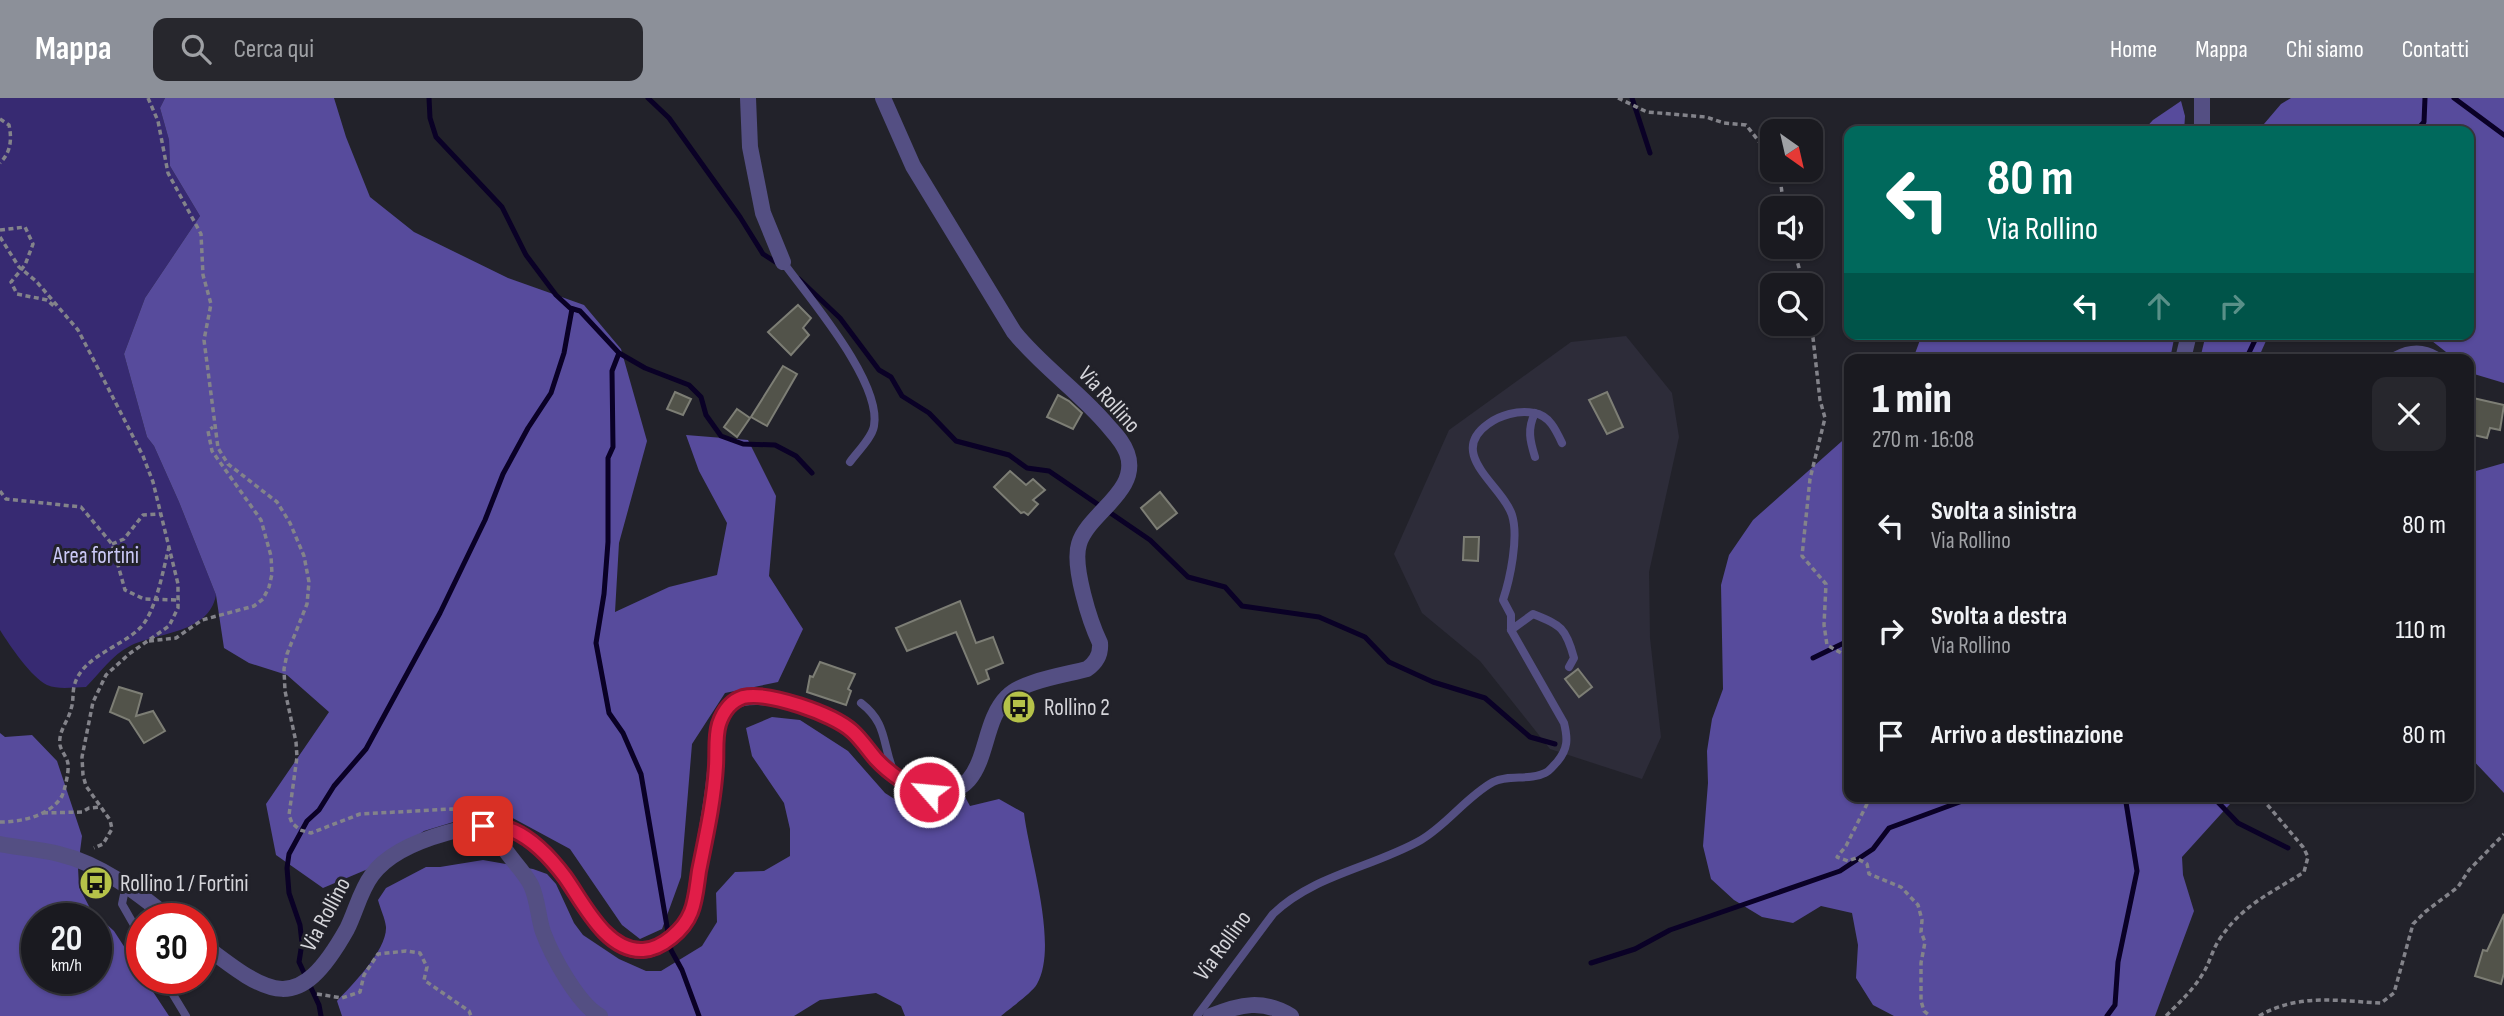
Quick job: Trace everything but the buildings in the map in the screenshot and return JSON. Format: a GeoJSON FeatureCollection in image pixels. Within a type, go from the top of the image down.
{"type":"FeatureCollection","features":[{"type":"Feature","properties":{"kind":"street"},"geometry":{"type":"LineString","coordinates":[[748,98],[750,147],[763,214],[783,262]]}},
{"type":"Feature","properties":{"kind":"street","name":"Via Rollino"},"geometry":{"type":"LineString","coordinates":[[297,990],[316,978],[348,927],[362,891],[382,864],[420,842],[464,828],[496,827],[515,832],[548,857],[566,878],[596,924],[632,950],[653,949],[675,934],[691,913],[712,800],[718,727],[730,705],[742,698],[757,696],[775,699],[816,712],[849,729],[877,761],[919,791],[940,792],[964,784],[972,777],[979,765],[996,714],[1008,695],[1023,687],[1093,665],[1101,651],[1100,643],[1082,589],[1077,555],[1084,533],[1115,496],[1127,476],[1128,454],[1122,442],[1092,407],[1026,347],[1014,332],[913,166],[883,98]]}},
{"type":"Feature","properties":{"kind":"street"},"geometry":{"type":"LineString","coordinates":[[2202,98],[2202,126]]}},
{"type":"Feature","properties":{"kind":"street"},"geometry":{"type":"LineString","coordinates":[[496,827],[498,841],[523,871],[533,889],[543,932],[561,967],[586,1006],[600,1016]]}},
{"type":"Feature","properties":{"kind":"street"},"geometry":{"type":"LineString","coordinates":[[0,844],[59,854],[86,863],[126,884],[150,903]]}},
{"type":"Feature","properties":{"kind":"street"},"geometry":{"type":"LineString","coordinates":[[217,954],[266,988],[285,993],[297,990]]}},
{"type":"Feature","properties":{"kind":"street","name":"Via Rollino"},"geometry":{"type":"LineString","coordinates":[[1211,1016],[1230,1008],[1257,1004],[1269,1005],[1291,1016]]}},
{"type":"Feature","properties":{"kind":"lane"},"geometry":{"type":"LineString","coordinates":[[783,262],[858,367],[870,394],[874,410],[874,428],[850,462]]}},
{"type":"Feature","properties":{"kind":"lane"},"geometry":{"type":"LineString","coordinates":[[1535,457],[1529,424],[1535,413],[1552,423],[1562,443]]}},
{"type":"Feature","properties":{"kind":"lane","name":"Via Rollino"},"geometry":{"type":"LineString","coordinates":[[1197,1016],[1273,914],[1287,900],[1401,851],[1425,838],[1479,791],[1496,780],[1546,773],[1564,754],[1568,738],[1564,723],[1511,630],[1511,615],[1503,600],[1511,578],[1514,527],[1512,513],[1476,463],[1472,446],[1479,430],[1499,415],[1535,413]]}},
{"type":"Feature","properties":{"kind":"lane"},"geometry":{"type":"LineString","coordinates":[[1511,630],[1532,614],[1558,624],[1568,638],[1574,658],[1569,667]]}},
{"type":"Feature","properties":{"kind":"lane"},"geometry":{"type":"LineString","coordinates":[[861,703],[874,712],[883,727],[895,774]]}},
{"type":"Feature","properties":{"kind":"lane"},"geometry":{"type":"LineString","coordinates":[[126,884],[122,904],[126,911]]}},
{"type":"Feature","properties":{"kind":"lane"},"geometry":{"type":"LineString","coordinates":[[173,994],[186,1016]]}},
{"type":"Feature","properties":{"kind":"path"},"geometry":{"type":"LineString","coordinates":[[148,98],[158,121],[168,173],[201,234],[203,275],[211,304],[204,340],[218,448],[222,458],[276,502],[290,523],[304,556],[309,582],[307,604],[286,654],[284,669],[285,691],[297,749],[289,815],[292,823],[300,830],[311,833],[360,814],[453,809],[465,811]]}},
{"type":"Feature","properties":{"kind":"path"},"geometry":{"type":"LineString","coordinates":[[1618,98],[1647,112],[1706,117],[1724,123],[1746,125],[1760,143]]}},
{"type":"Feature","properties":{"kind":"path"},"geometry":{"type":"LineString","coordinates":[[0,119],[9,125],[11,135],[6,156],[0,163]]}},
{"type":"Feature","properties":{"kind":"path"},"geometry":{"type":"LineString","coordinates":[[0,230],[25,227],[33,244],[22,269],[11,282],[17,294],[47,300],[64,315]]}},
{"type":"Feature","properties":{"kind":"path"},"geometry":{"type":"LineString","coordinates":[[0,237],[22,269],[36,281],[78,330],[143,456],[161,514],[180,600],[169,626],[106,675],[93,702],[82,757],[83,775],[86,786],[110,820],[112,829],[103,844],[59,854]]}},
{"type":"Feature","properties":{"kind":"path"},"geometry":{"type":"LineString","coordinates":[[1813,336],[1820,400],[1825,418],[1810,479],[1802,556],[1825,584],[1824,625],[1827,645],[1844,655]]}},
{"type":"Feature","properties":{"kind":"path"},"geometry":{"type":"LineString","coordinates":[[147,641],[176,638],[202,620],[254,606],[263,599],[269,587],[272,574],[271,556],[261,520],[212,451],[208,431],[214,427]]}},
{"type":"Feature","properties":{"kind":"path"},"geometry":{"type":"LineString","coordinates":[[0,491],[6,499],[81,507],[112,544],[125,590],[144,599],[180,600]]}},
{"type":"Feature","properties":{"kind":"path"},"geometry":{"type":"LineString","coordinates":[[112,544],[124,540],[143,515],[161,514]]}},
{"type":"Feature","properties":{"kind":"path"},"geometry":{"type":"LineString","coordinates":[[0,822],[18,822],[41,813],[54,806],[63,794],[68,763],[60,746],[60,733],[72,708],[73,685],[78,674],[141,628],[154,600],[169,547]]}},
{"type":"Feature","properties":{"kind":"path"},"geometry":{"type":"LineString","coordinates":[[1868,802],[1846,846],[1837,857],[1848,861],[1856,858],[1867,864],[1869,874],[1902,887],[1918,905],[1925,942],[1921,963],[1921,1001],[1924,1011],[1930,1016]]}},
{"type":"Feature","properties":{"kind":"path"},"geometry":{"type":"LineString","coordinates":[[2166,1016],[2191,991],[2206,968],[2218,941],[2247,909],[2273,889],[2304,872],[2308,857],[2303,847],[2265,802]]}},
{"type":"Feature","properties":{"kind":"path"},"geometry":{"type":"LineString","coordinates":[[41,813],[82,812],[101,807]]}},
{"type":"Feature","properties":{"kind":"path"},"geometry":{"type":"LineString","coordinates":[[2259,1016],[2274,1007],[2304,999],[2381,1003],[2394,993],[2413,923],[2458,887],[2469,870],[2504,834]]}},
{"type":"Feature","properties":{"kind":"path"},"geometry":{"type":"LineString","coordinates":[[297,990],[342,998],[360,992],[364,975],[378,954],[420,953],[427,967],[424,980],[462,1005],[471,1016]]}},
{"type":"Feature","properties":{"kind":"shaded area"},"geometry":{"type":"Polygon","coordinates":[[[165,98],[334,98],[370,197],[414,232],[508,278],[584,305],[621,349],[647,441],[619,543],[615,612],[669,587],[717,575],[727,523],[699,471],[686,435],[748,440],[776,496],[769,576],[803,629],[778,682],[725,693],[692,744],[681,877],[662,929],[640,939],[622,925],[570,849],[496,809],[424,831],[368,869],[323,888],[276,855],[266,804],[329,712],[287,675],[249,663],[224,648],[216,595],[179,502],[154,446],[147,437],[124,354],[145,298],[200,216],[170,166],[169,140],[160,108],[165,98]]]}},
{"type":"Feature","properties":{"kind":"shaded area"},"geometry":{"type":"Polygon","coordinates":[[[2291,98],[2504,98],[2504,383],[2474,374],[2474,354],[2449,354],[2431,340],[2474,340],[2474,126],[2262,126],[2281,104],[2291,98]]]}},
{"type":"Feature","properties":{"kind":"shaded area"},"geometry":{"type":"Polygon","coordinates":[[[2181,101],[2184,126],[2148,126],[2181,101]]]}},
{"type":"Feature","properties":{"kind":"shaded area"},"geometry":{"type":"Polygon","coordinates":[[[1626,336],[1672,393],[1679,437],[1649,572],[1650,638],[1661,737],[1642,779],[1550,749],[1480,661],[1422,613],[1394,554],[1449,430],[1571,342],[1626,336]]]}},
{"type":"Feature","properties":{"kind":"shaded area"},"geometry":{"type":"Polygon","coordinates":[[[1920,340],[2174,340],[2171,354],[1915,354],[1920,340]]]}},
{"type":"Feature","properties":{"kind":"shaded area"},"geometry":{"type":"Polygon","coordinates":[[[2205,340],[2266,340],[2260,354],[2201,354],[2205,340]]]}},
{"type":"Feature","properties":{"kind":"shaded area"},"geometry":{"type":"Polygon","coordinates":[[[1844,439],[1844,802],[2231,802],[2182,857],[2183,875],[2194,911],[2155,1016],[1894,1016],[1873,1005],[1856,978],[1858,945],[1852,913],[1821,906],[1793,923],[1762,917],[1734,900],[1711,879],[1703,846],[1708,783],[1707,751],[1712,719],[1723,689],[1721,585],[1729,555],[1753,520],[1844,439]]]}},
{"type":"Feature","properties":{"kind":"shaded area"},"geometry":{"type":"Polygon","coordinates":[[[2504,463],[2504,793],[2474,761],[2474,472],[2504,463]]]}},
{"type":"Feature","properties":{"kind":"shaded area"},"geometry":{"type":"Polygon","coordinates":[[[772,717],[800,720],[848,751],[885,793],[910,809],[930,810],[964,795],[970,806],[999,799],[1024,813],[1041,900],[1045,947],[1043,967],[1031,992],[1001,1016],[905,1016],[901,1006],[876,993],[820,1000],[794,1016],[342,1016],[337,1001],[368,967],[385,936],[386,927],[378,900],[386,888],[426,867],[483,860],[547,874],[556,884],[574,923],[583,935],[619,959],[646,971],[661,971],[702,946],[717,922],[716,893],[735,872],[764,871],[790,856],[790,829],[784,803],[752,756],[746,728],[772,717]]]}},
{"type":"Feature","properties":{"kind":"shaded area"},"geometry":{"type":"Polygon","coordinates":[[[0,733],[5,737],[32,735],[57,761],[82,836],[78,867],[79,887],[87,903],[21,903],[21,994],[112,994],[112,929],[126,949],[126,994],[155,994],[169,1016],[0,1016],[0,733]]]}},
{"type":"Feature","properties":{"kind":"green space","name":"Area fortini"},"geometry":{"type":"Polygon","coordinates":[[[0,98],[165,98],[160,108],[169,140],[170,166],[200,216],[145,298],[124,354],[147,437],[154,446],[179,502],[216,595],[211,608],[193,625],[130,646],[112,659],[86,687],[47,685],[21,660],[0,630],[0,98]]]}},
{"type":"Feature","properties":{"kind":"waterway"},"geometry":{"type":"LineString","coordinates":[[429,98],[430,118],[436,137],[502,207],[526,255],[556,295],[570,308],[580,311],[619,353],[645,368],[689,385],[701,397],[706,415],[721,436],[743,444],[775,445],[796,456],[812,473]]}},
{"type":"Feature","properties":{"kind":"waterway"},"geometry":{"type":"LineString","coordinates":[[648,98],[669,118],[740,217],[763,254],[780,265]]}},
{"type":"Feature","properties":{"kind":"waterway"},"geometry":{"type":"LineString","coordinates":[[1632,98],[1650,153]]}},
{"type":"Feature","properties":{"kind":"waterway"},"geometry":{"type":"LineString","coordinates":[[2420,126],[2424,122],[2425,98]]}},
{"type":"Feature","properties":{"kind":"waterway"},"geometry":{"type":"LineString","coordinates":[[2454,98],[2504,135]]}},
{"type":"Feature","properties":{"kind":"waterway"},"geometry":{"type":"LineString","coordinates":[[799,279],[840,318],[879,370],[891,377],[902,396],[929,413],[956,441],[1009,455],[1027,468],[1049,471],[1150,540],[1188,577],[1225,587],[1242,606],[1319,617],[1365,637],[1389,662],[1433,682],[1485,698],[1530,737],[1555,744]]}},
{"type":"Feature","properties":{"kind":"waterway"},"geometry":{"type":"LineString","coordinates":[[321,1016],[319,1005],[299,962],[302,943],[300,925],[289,893],[289,854],[307,821],[319,810],[334,786],[366,749],[440,613],[485,520],[503,474],[551,393],[564,353],[572,309]]}},
{"type":"Feature","properties":{"kind":"waterway"},"geometry":{"type":"LineString","coordinates":[[2248,354],[2255,340]]}},
{"type":"Feature","properties":{"kind":"waterway"},"geometry":{"type":"LineString","coordinates":[[619,353],[612,371],[613,447],[608,458],[608,542],[604,594],[596,643],[609,713],[623,733],[641,774],[671,950],[682,970],[699,1016]]}},
{"type":"Feature","properties":{"kind":"waterway"},"geometry":{"type":"LineString","coordinates":[[1813,658],[1844,643]]}},
{"type":"Feature","properties":{"kind":"waterway"},"geometry":{"type":"LineString","coordinates":[[1591,963],[1635,949],[1670,930],[1840,871],[1873,849],[1889,828],[1960,802]]}},
{"type":"Feature","properties":{"kind":"waterway"},"geometry":{"type":"LineString","coordinates":[[2107,1016],[2115,1005],[2118,962],[2137,871],[2126,802]]}},
{"type":"Feature","properties":{"kind":"waterway"},"geometry":{"type":"LineString","coordinates":[[2218,802],[2238,823],[2288,848]]}},
{"type":"Feature","properties":{"kind":"place","name":"Rollino 2"},"geometry":{"type":"Point","coordinates":[1019,707]}},
{"type":"Feature","properties":{"kind":"place","name":"Rollino 1 / Fortini"},"geometry":{"type":"Point","coordinates":[96,883]}},
{"type":"Feature","properties":{"kind":"route"},"geometry":{"type":"LineString","coordinates":[[483,826],[504,828],[528,841],[548,857],[566,878],[596,924],[632,950],[643,950],[653,949],[665,942],[684,925],[691,913],[712,800],[718,727],[730,705],[742,698],[757,696],[775,699],[836,721],[862,741],[877,761],[919,791],[929,792]]}}]}
